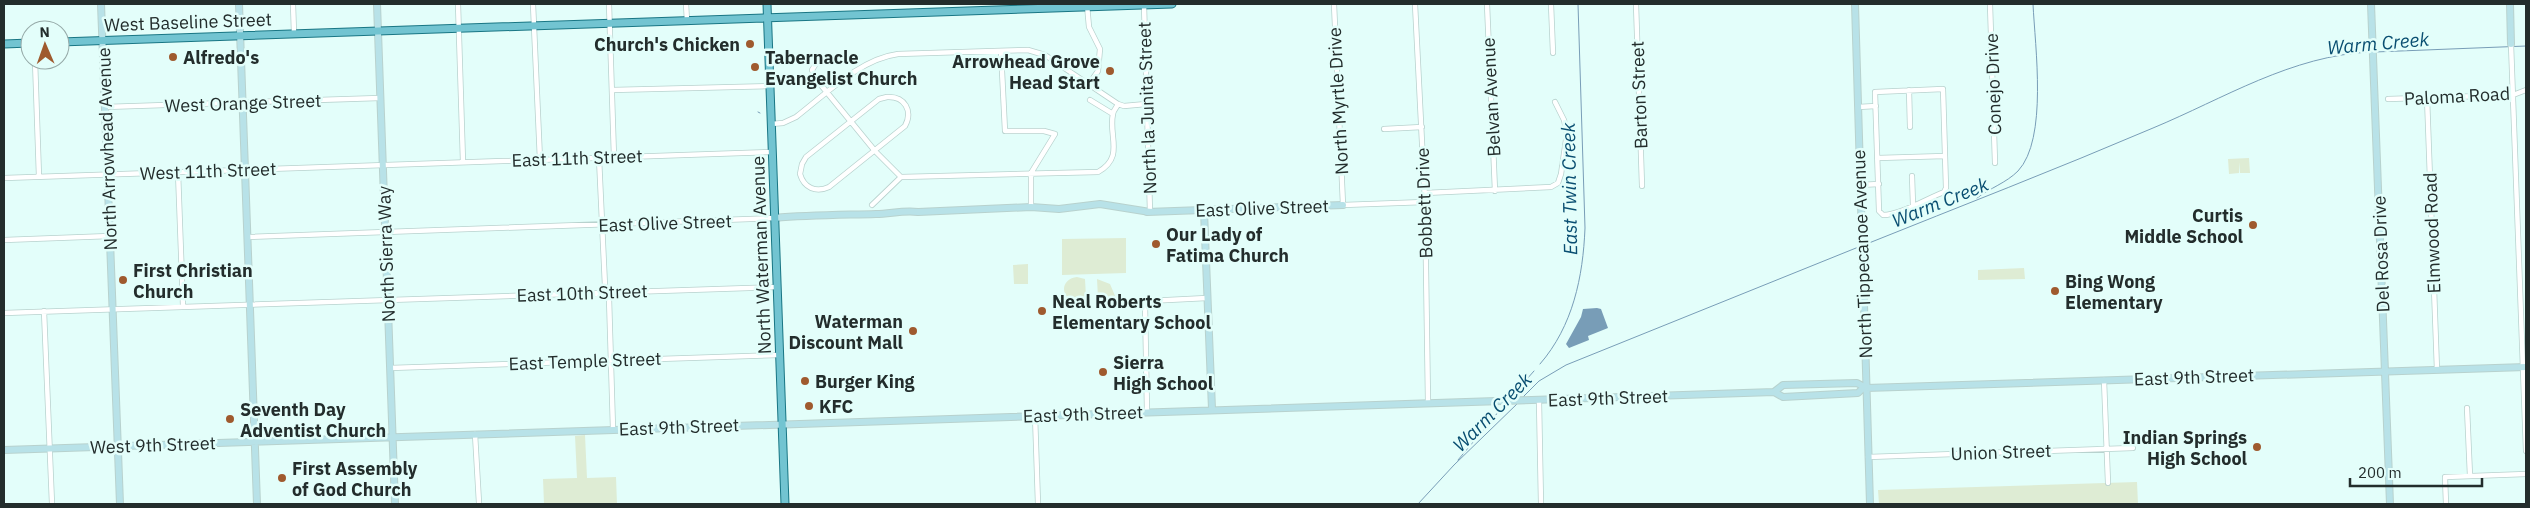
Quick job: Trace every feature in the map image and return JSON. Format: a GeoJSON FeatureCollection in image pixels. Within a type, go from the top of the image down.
{"type":"FeatureCollection","features":[{"type":"Feature","properties":{"kind":"main road","name":"North Waterman Avenue"},"geometry":{"type":"LineString","coordinates":[[767,4],[786,504]]}},
{"type":"Feature","properties":{"kind":"main road","name":"West Baseline Street"},"geometry":{"type":"LineString","coordinates":[[70,42],[687,21],[1007,7],[1172,4]]}},
{"type":"Feature","properties":{"kind":"main road"},"geometry":{"type":"LineString","coordinates":[[4,44],[20,43]]}},
{"type":"Feature","properties":{"kind":"street","name":"North Arrowhead Avenue"},"geometry":{"type":"LineString","coordinates":[[101,4],[120,504]]}},
{"type":"Feature","properties":{"kind":"street"},"geometry":{"type":"LineString","coordinates":[[239,4],[257,504]]}},
{"type":"Feature","properties":{"kind":"street"},"geometry":{"type":"LineString","coordinates":[[293,4],[294,33]]}},
{"type":"Feature","properties":{"kind":"street","name":"North Sierra Way"},"geometry":{"type":"LineString","coordinates":[[377,4],[395,504]]}},
{"type":"Feature","properties":{"kind":"street"},"geometry":{"type":"LineString","coordinates":[[458,4],[463,162]]}},
{"type":"Feature","properties":{"kind":"street"},"geometry":{"type":"LineString","coordinates":[[533,4],[540,160]]}},
{"type":"Feature","properties":{"kind":"street"},"geometry":{"type":"LineString","coordinates":[[609,4],[614,157]]}},
{"type":"Feature","properties":{"kind":"street"},"geometry":{"type":"LineString","coordinates":[[686,4],[687,21]]}},
{"type":"Feature","properties":{"kind":"street","name":"North Myrtle Drive"},"geometry":{"type":"LineString","coordinates":[[1334,4],[1343,205]]}},
{"type":"Feature","properties":{"kind":"street","name":"Bobbett Drive"},"geometry":{"type":"LineString","coordinates":[[1415,4],[1425,193],[1428,402]]}},
{"type":"Feature","properties":{"kind":"street","name":"Belvan Avenue"},"geometry":{"type":"LineString","coordinates":[[1487,4],[1495,191]]}},
{"type":"Feature","properties":{"kind":"street"},"geometry":{"type":"LineString","coordinates":[[1551,4],[1553,53]]}},
{"type":"Feature","properties":{"kind":"street","name":"Barton Street"},"geometry":{"type":"LineString","coordinates":[[1636,4],[1642,186]]}},
{"type":"Feature","properties":{"kind":"street","name":"North Tippecanoe Avenue"},"geometry":{"type":"LineString","coordinates":[[1855,4],[1864,388],[1870,504]]}},
{"type":"Feature","properties":{"kind":"street","name":"Conejo Drive"},"geometry":{"type":"LineString","coordinates":[[1990,4],[1995,163]]}},
{"type":"Feature","properties":{"kind":"street","name":"Del Rosa Drive"},"geometry":{"type":"LineString","coordinates":[[2371,4],[2390,504]]}},
{"type":"Feature","properties":{"kind":"street"},"geometry":{"type":"LineString","coordinates":[[2510,4],[2525,367],[2526,451]]}},
{"type":"Feature","properties":{"kind":"street"},"geometry":{"type":"LineString","coordinates":[[1087,5],[1089,26],[1100,49],[1098,71],[1090,84]]}},
{"type":"Feature","properties":{"kind":"street","name":"North la Junita Street"},"geometry":{"type":"LineString","coordinates":[[1144,5],[1150,212]]}},
{"type":"Feature","properties":{"kind":"street"},"geometry":{"type":"LineString","coordinates":[[771,124],[790,121],[865,64],[883,56],[1028,50],[1045,55],[1118,104],[1124,106],[1146,104]]}},
{"type":"Feature","properties":{"kind":"street"},"geometry":{"type":"LineString","coordinates":[[1000,51],[1005,131],[1044,131],[1055,134],[1031,173],[1030,207]]}},
{"type":"Feature","properties":{"kind":"street"},"geometry":{"type":"LineString","coordinates":[[815,64],[813,75],[827,94],[874,151],[901,177]]}},
{"type":"Feature","properties":{"kind":"street"},"geometry":{"type":"LineString","coordinates":[[35,70],[39,177]]}},
{"type":"Feature","properties":{"kind":"street"},"geometry":{"type":"LineString","coordinates":[[612,90],[770,86]]}},
{"type":"Feature","properties":{"kind":"street"},"geometry":{"type":"LineString","coordinates":[[1943,89],[1946,188],[1944,192],[1889,215],[1883,215],[1879,210],[1876,106],[1875,92],[1943,89]]}},
{"type":"Feature","properties":{"kind":"street"},"geometry":{"type":"LineString","coordinates":[[1909,90],[1910,127]]}},
{"type":"Feature","properties":{"kind":"street","name":"Paloma Road"},"geometry":{"type":"LineString","coordinates":[[2388,99],[2513,95],[2526,90]]}},
{"type":"Feature","properties":{"kind":"street"},"geometry":{"type":"LineString","coordinates":[[894,97],[904,102],[909,114],[905,126],[874,151],[826,188],[813,189],[803,182],[800,170],[805,158],[881,98],[894,97]]}},
{"type":"Feature","properties":{"kind":"street","name":"Elmwood Road"},"geometry":{"type":"LineString","coordinates":[[2427,97],[2438,370]]}},
{"type":"Feature","properties":{"kind":"street","name":"West Orange Street"},"geometry":{"type":"LineString","coordinates":[[105,107],[380,98]]}},
{"type":"Feature","properties":{"kind":"street"},"geometry":{"type":"LineString","coordinates":[[1090,100],[1113,114]]}},
{"type":"Feature","properties":{"kind":"street"},"geometry":{"type":"LineString","coordinates":[[1425,193],[1536,189],[1552,187],[1558,183],[1566,133],[1564,120],[1555,102]]}},
{"type":"Feature","properties":{"kind":"street"},"geometry":{"type":"LineString","coordinates":[[872,205],[901,177],[1098,172],[1103,169],[1115,148],[1113,114],[1118,104]]}},
{"type":"Feature","properties":{"kind":"street"},"geometry":{"type":"LineString","coordinates":[[1858,107],[1876,106]]}},
{"type":"Feature","properties":{"kind":"street"},"geometry":{"type":"LineString","coordinates":[[1384,129],[1422,127]]}},
{"type":"Feature","properties":{"kind":"street","name":"East 11th Street"},"geometry":{"type":"LineString","coordinates":[[383,165],[772,152]]}},
{"type":"Feature","properties":{"kind":"street"},"geometry":{"type":"LineString","coordinates":[[1878,158],[1945,156]]}},
{"type":"Feature","properties":{"kind":"street"},"geometry":{"type":"LineString","coordinates":[[599,158],[605,286],[611,360],[613,429]]}},
{"type":"Feature","properties":{"kind":"street","name":"West 11th Street"},"geometry":{"type":"LineString","coordinates":[[4,178],[383,165]]}},
{"type":"Feature","properties":{"kind":"street"},"geometry":{"type":"LineString","coordinates":[[178,172],[183,306]]}},
{"type":"Feature","properties":{"kind":"street"},"geometry":{"type":"LineString","coordinates":[[1912,176],[1913,205]]}},
{"type":"Feature","properties":{"kind":"street"},"geometry":{"type":"LineString","coordinates":[[1860,185],[1879,184]]}},
{"type":"Feature","properties":{"kind":"street"},"geometry":{"type":"LineString","coordinates":[[1343,205],[1425,202]]}},
{"type":"Feature","properties":{"kind":"street","name":"East Olive Street"},"geometry":{"type":"LineString","coordinates":[[248,237],[602,225],[1030,207],[1059,209],[1093,206],[1137,213],[1343,205]]}},
{"type":"Feature","properties":{"kind":"street"},"geometry":{"type":"LineString","coordinates":[[1204,211],[1212,409]]}},
{"type":"Feature","properties":{"kind":"street"},"geometry":{"type":"LineString","coordinates":[[4,240],[110,236]]}},
{"type":"Feature","properties":{"kind":"street","name":"East 10th Street"},"geometry":{"type":"LineString","coordinates":[[4,313],[777,287]]}},
{"type":"Feature","properties":{"kind":"street"},"geometry":{"type":"LineString","coordinates":[[1147,412],[1145,304],[1148,301],[1208,298]]}},
{"type":"Feature","properties":{"kind":"street"},"geometry":{"type":"LineString","coordinates":[[44,311],[52,504]]}},
{"type":"Feature","properties":{"kind":"street","name":"East Temple Street"},"geometry":{"type":"LineString","coordinates":[[390,368],[779,356]]}},
{"type":"Feature","properties":{"kind":"street","name":"East 9th Street"},"geometry":{"type":"LineString","coordinates":[[1774,392],[1783,385],[1856,383],[1864,388],[2525,367]]}},
{"type":"Feature","properties":{"kind":"street"},"geometry":{"type":"LineString","coordinates":[[2104,380],[2108,482]]}},
{"type":"Feature","properties":{"kind":"street","name":"East 9th Street"},"geometry":{"type":"LineString","coordinates":[[392,436],[1428,402],[1539,401],[1774,392],[1783,397],[1858,393],[1864,388]]}},
{"type":"Feature","properties":{"kind":"street"},"geometry":{"type":"LineString","coordinates":[[1539,401],[1541,504]]}},
{"type":"Feature","properties":{"kind":"street"},"geometry":{"type":"LineString","coordinates":[[2467,408],[2470,476]]}},
{"type":"Feature","properties":{"kind":"street"},"geometry":{"type":"LineString","coordinates":[[1035,415],[1038,504]]}},
{"type":"Feature","properties":{"kind":"street"},"geometry":{"type":"LineString","coordinates":[[476,434],[479,503]]}},
{"type":"Feature","properties":{"kind":"street","name":"West 9th Street"},"geometry":{"type":"LineString","coordinates":[[4,450],[392,436]]}},
{"type":"Feature","properties":{"kind":"street","name":"Union Street"},"geometry":{"type":"LineString","coordinates":[[1868,457],[2134,448]]}},
{"type":"Feature","properties":{"kind":"street"},"geometry":{"type":"LineString","coordinates":[[2446,504],[2445,477],[2526,474]]}},
{"type":"Feature","properties":{"kind":"green space"},"geometry":{"type":"Polygon","coordinates":[[[2249,158],[2250,173],[2240,173],[2239,162],[2239,173],[2229,174],[2228,159],[2249,158]]]}},
{"type":"Feature","properties":{"kind":"green space"},"geometry":{"type":"Polygon","coordinates":[[[1126,238],[1126,273],[1062,275],[1062,239],[1126,238]]]}},
{"type":"Feature","properties":{"kind":"green space"},"geometry":{"type":"Polygon","coordinates":[[[1028,264],[1028,284],[1014,284],[1013,265],[1028,264]]]}},
{"type":"Feature","properties":{"kind":"green space"},"geometry":{"type":"Polygon","coordinates":[[[2024,268],[2025,279],[1978,280],[1978,270],[2024,268]]]}},
{"type":"Feature","properties":{"kind":"green space"},"geometry":{"type":"Polygon","coordinates":[[[1077,277],[1085,279],[1086,297],[1067,297],[1064,290],[1065,284],[1070,279],[1077,277]]]}},
{"type":"Feature","properties":{"kind":"green space"},"geometry":{"type":"Polygon","coordinates":[[[1097,279],[1110,284],[1116,298],[1098,298],[1097,279]]]}},
{"type":"Feature","properties":{"kind":"green space"},"geometry":{"type":"Polygon","coordinates":[[[585,435],[587,478],[616,477],[617,504],[544,504],[543,479],[577,478],[575,436],[585,435]]]}},
{"type":"Feature","properties":{"kind":"green space"},"geometry":{"type":"Polygon","coordinates":[[[2137,482],[2138,504],[1879,504],[1878,490],[2137,482]]]}},
{"type":"Feature","properties":{"kind":"water"},"geometry":{"type":"Polygon","coordinates":[[[1583,309],[1601,309],[1608,328],[1588,336],[1589,340],[1569,348],[1566,344],[1581,317],[1583,309]]]}},
{"type":"Feature","properties":{"kind":"waterway","name":"East Twin Creek"},"geometry":{"type":"LineString","coordinates":[[1540,364],[1561,334],[1574,300],[1582,265],[1585,228],[1578,4]]}},
{"type":"Feature","properties":{"kind":"waterway"},"geometry":{"type":"LineString","coordinates":[[1977,198],[2018,171],[2027,156],[2033,137],[2038,92],[2033,4]]}},
{"type":"Feature","properties":{"kind":"waterway","name":"Warm Creek"},"geometry":{"type":"LineString","coordinates":[[2375,52],[2526,46]]}},
{"type":"Feature","properties":{"kind":"waterway","name":"Warm Creek"},"geometry":{"type":"LineString","coordinates":[[1864,245],[2117,143],[2259,80],[2313,61],[2371,52]]}},
{"type":"Feature","properties":{"kind":"waterway","name":"Warm Creek"},"geometry":{"type":"LineString","coordinates":[[1522,398],[1539,381],[1566,365],[1861,246]]}},
{"type":"Feature","properties":{"kind":"waterway","name":"East Twin Creek"},"geometry":{"type":"LineString","coordinates":[[1511,397],[1534,371]]}},
{"type":"Feature","properties":{"kind":"waterway","name":"Warm Creek"},"geometry":{"type":"LineString","coordinates":[[1418,504],[1454,465],[1518,403]]}},
{"type":"Feature","properties":{"kind":"waterway","name":"East Twin Creek"},"geometry":{"type":"LineString","coordinates":[[1458,460],[1505,404]]}},
{"type":"Feature","properties":{"kind":"place","name":"Church's Chicken"},"geometry":{"type":"Point","coordinates":[750,44]}},
{"type":"Feature","properties":{"kind":"place","name":"Alfredo's"},"geometry":{"type":"Point","coordinates":[173,57]}},
{"type":"Feature","properties":{"kind":"place","name":"Tabernacle Evangelist Church"},"geometry":{"type":"Point","coordinates":[755,67]}},
{"type":"Feature","properties":{"kind":"place","name":"Arrowhead Grove Head Start"},"geometry":{"type":"Point","coordinates":[1110,71]}},
{"type":"Feature","properties":{"kind":"place","name":"Curtis Middle School"},"geometry":{"type":"Point","coordinates":[2253,225]}},
{"type":"Feature","properties":{"kind":"place","name":"Our Lady of Fatima Church"},"geometry":{"type":"Point","coordinates":[1156,244]}},
{"type":"Feature","properties":{"kind":"place","name":"First Christian Church"},"geometry":{"type":"Point","coordinates":[123,280]}},
{"type":"Feature","properties":{"kind":"place","name":"Bing Wong Elementary"},"geometry":{"type":"Point","coordinates":[2055,291]}},
{"type":"Feature","properties":{"kind":"place","name":"Neal Roberts Elementary School"},"geometry":{"type":"Point","coordinates":[1042,311]}},
{"type":"Feature","properties":{"kind":"place","name":"Waterman Discount Mall"},"geometry":{"type":"Point","coordinates":[913,331]}},
{"type":"Feature","properties":{"kind":"place","name":"Sierra High School"},"geometry":{"type":"Point","coordinates":[1103,372]}},
{"type":"Feature","properties":{"kind":"place","name":"Burger King"},"geometry":{"type":"Point","coordinates":[805,381]}},
{"type":"Feature","properties":{"kind":"place","name":"KFC"},"geometry":{"type":"Point","coordinates":[809,406]}},
{"type":"Feature","properties":{"kind":"place","name":"Seventh Day Adventist Church"},"geometry":{"type":"Point","coordinates":[230,419]}},
{"type":"Feature","properties":{"kind":"place","name":"Indian Springs High School"},"geometry":{"type":"Point","coordinates":[2257,447]}},
{"type":"Feature","properties":{"kind":"place","name":"First Assembly of God Church"},"geometry":{"type":"Point","coordinates":[282,478]}}]}
